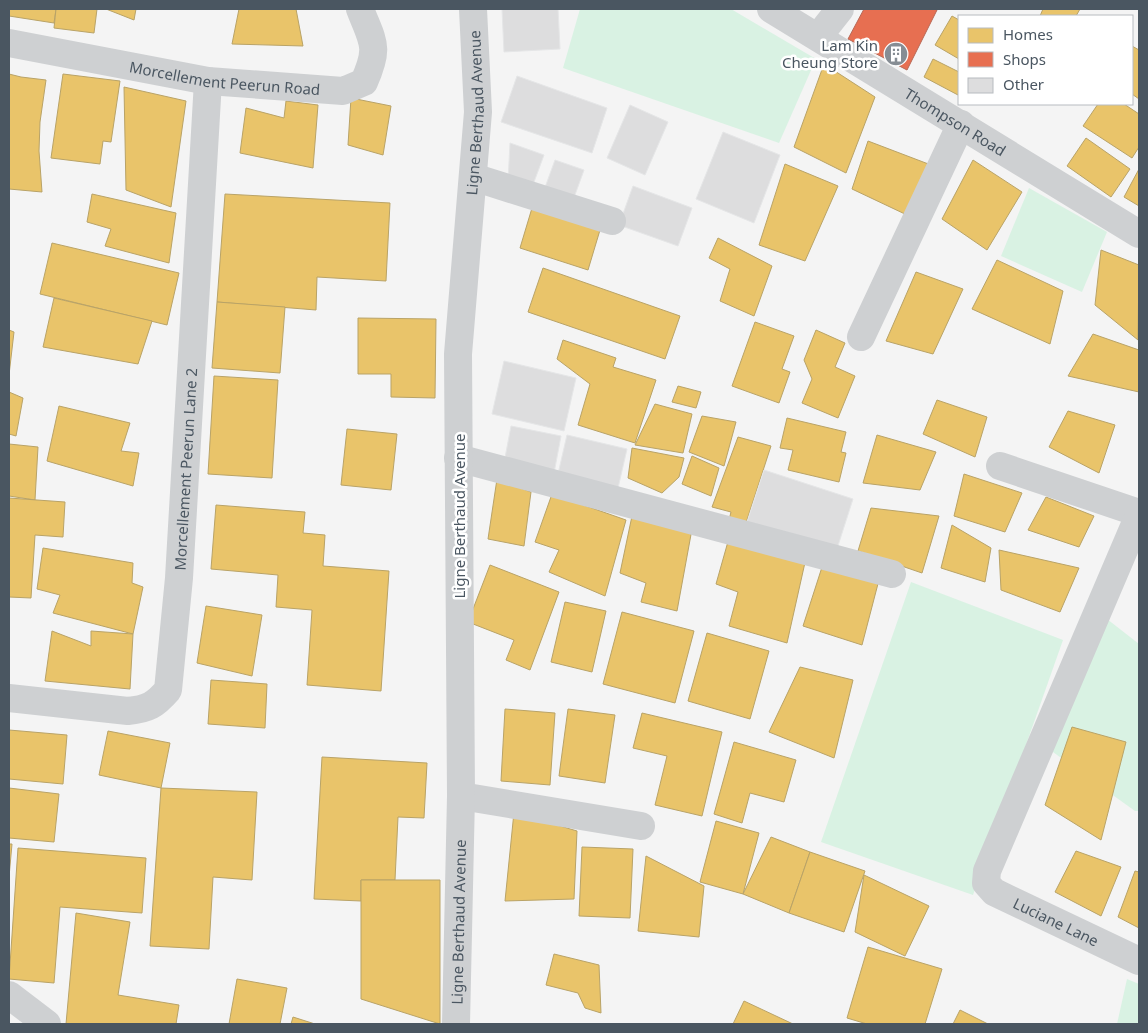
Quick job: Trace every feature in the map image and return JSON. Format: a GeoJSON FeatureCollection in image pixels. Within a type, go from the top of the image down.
{"type":"FeatureCollection","features":[{"type":"Feature","properties":{"kind":"street","name":"Morcellement Peerun Road"},"geometry":{"type":"LineString","coordinates":[[9,43],[208,81],[343,91],[364,82],[373,61],[374,41],[360,9]]}},
{"type":"Feature","properties":{"kind":"street","name":"Ligne Berthaud Avenue"},"geometry":{"type":"LineString","coordinates":[[456,1024],[461,796],[458,354],[478,112],[473,9]]}},
{"type":"Feature","properties":{"kind":"street","name":"Thompson Road"},"geometry":{"type":"LineString","coordinates":[[772,9],[1139,234]]}},
{"type":"Feature","properties":{"kind":"street"},"geometry":{"type":"LineString","coordinates":[[818,36],[840,9]]}},
{"type":"Feature","properties":{"kind":"street","name":"Morcellement Peerun Lane 2"},"geometry":{"type":"LineString","coordinates":[[9,698],[128,711],[142,710],[156,703],[168,690],[179,578],[208,81]]}},
{"type":"Feature","properties":{"kind":"street"},"geometry":{"type":"LineString","coordinates":[[861,336],[961,124]]}},
{"type":"Feature","properties":{"kind":"street"},"geometry":{"type":"LineString","coordinates":[[473,177],[612,221]]}},
{"type":"Feature","properties":{"kind":"street"},"geometry":{"type":"LineString","coordinates":[[458,458],[892,574]]}},
{"type":"Feature","properties":{"kind":"street"},"geometry":{"type":"LineString","coordinates":[[1000,466],[1139,514]]}},
{"type":"Feature","properties":{"kind":"street","name":"Luciane Lane"},"geometry":{"type":"LineString","coordinates":[[1139,514],[987,871],[986,883],[994,892],[1139,961]]}},
{"type":"Feature","properties":{"kind":"street"},"geometry":{"type":"LineString","coordinates":[[461,796],[641,826]]}},
{"type":"Feature","properties":{"kind":"street"},"geometry":{"type":"LineString","coordinates":[[9,995],[47,1024]]}},
{"type":"Feature","properties":{"kind":"green space"},"geometry":{"type":"Polygon","coordinates":[[[580,9],[731,9],[816,59],[779,143],[563,68],[580,9]]]}},
{"type":"Feature","properties":{"kind":"green space"},"geometry":{"type":"Polygon","coordinates":[[[1029,188],[1107,232],[1082,292],[1001,256],[1029,188]]]}},
{"type":"Feature","properties":{"kind":"green space"},"geometry":{"type":"Polygon","coordinates":[[[911,582],[1063,640],[973,895],[821,842],[911,582]]]}},
{"type":"Feature","properties":{"kind":"green space"},"geometry":{"type":"Polygon","coordinates":[[[1107,619],[1139,644],[1139,811],[1135,811],[1046,747],[1107,619]]]}},
{"type":"Feature","properties":{"kind":"green space"},"geometry":{"type":"Polygon","coordinates":[[[1127,979],[1139,984],[1139,1024],[1117,1024],[1127,979]]]}},
{"type":"Feature","properties":{"kind":"building: Homes"},"geometry":{"type":"Polygon","coordinates":[[[9,9],[56,9],[54,23],[9,16],[9,9]]]}},
{"type":"Feature","properties":{"kind":"building: Homes"},"geometry":{"type":"Polygon","coordinates":[[[56,9],[97,9],[94,33],[54,28],[56,9]]]}},
{"type":"Feature","properties":{"kind":"building: Homes"},"geometry":{"type":"Polygon","coordinates":[[[106,9],[136,9],[134,20],[106,9]]]}},
{"type":"Feature","properties":{"kind":"building: Homes"},"geometry":{"type":"Polygon","coordinates":[[[239,9],[296,9],[303,46],[232,44],[239,9]]]}},
{"type":"Feature","properties":{"kind":"building: Homes"},"geometry":{"type":"Polygon","coordinates":[[[1043,9],[1080,9],[1077,15],[1040,15],[1043,9]]]}},
{"type":"Feature","properties":{"kind":"building: Homes"},"geometry":{"type":"Polygon","coordinates":[[[952,16],[958,19],[958,58],[935,45],[952,16]]]}},
{"type":"Feature","properties":{"kind":"building: Homes"},"geometry":{"type":"Polygon","coordinates":[[[1133,47],[1139,50],[1139,99],[1133,95],[1133,47]]]}},
{"type":"Feature","properties":{"kind":"building: Homes"},"geometry":{"type":"Polygon","coordinates":[[[933,59],[958,72],[958,95],[924,77],[933,59]]]}},
{"type":"Feature","properties":{"kind":"building: Homes"},"geometry":{"type":"Polygon","coordinates":[[[824,64],[875,97],[846,173],[794,147],[824,64]]]}},
{"type":"Feature","properties":{"kind":"building: Homes"},"geometry":{"type":"Polygon","coordinates":[[[9,74],[46,80],[40,122],[39,151],[42,192],[9,189],[9,74]]]}},
{"type":"Feature","properties":{"kind":"building: Homes"},"geometry":{"type":"Polygon","coordinates":[[[63,74],[120,81],[111,142],[103,141],[100,164],[51,158],[63,74]]]}},
{"type":"Feature","properties":{"kind":"building: Homes"},"geometry":{"type":"Polygon","coordinates":[[[124,87],[186,101],[171,207],[126,190],[124,87]]]}},
{"type":"Feature","properties":{"kind":"building: Homes"},"geometry":{"type":"Polygon","coordinates":[[[351,98],[391,106],[383,155],[348,145],[351,98]]]}},
{"type":"Feature","properties":{"kind":"building: Homes"},"geometry":{"type":"Polygon","coordinates":[[[286,101],[318,105],[313,168],[240,153],[246,108],[284,118],[286,101]]]}},
{"type":"Feature","properties":{"kind":"building: Homes"},"geometry":{"type":"Polygon","coordinates":[[[1097,105],[1126,105],[1139,114],[1139,147],[1132,158],[1083,126],[1097,105]]]}},
{"type":"Feature","properties":{"kind":"building: Homes"},"geometry":{"type":"Polygon","coordinates":[[[1086,138],[1130,169],[1111,197],[1067,166],[1086,138]]]}},
{"type":"Feature","properties":{"kind":"building: Homes"},"geometry":{"type":"Polygon","coordinates":[[[868,141],[931,165],[907,215],[852,189],[868,141]]]}},
{"type":"Feature","properties":{"kind":"building: Homes"},"geometry":{"type":"Polygon","coordinates":[[[973,160],[1022,192],[987,250],[942,219],[973,160]]]}},
{"type":"Feature","properties":{"kind":"building: Homes"},"geometry":{"type":"Polygon","coordinates":[[[785,164],[838,186],[805,261],[759,245],[785,164]]]}},
{"type":"Feature","properties":{"kind":"building: Homes"},"geometry":{"type":"Polygon","coordinates":[[[1139,169],[1139,206],[1124,197],[1139,169]]]}},
{"type":"Feature","properties":{"kind":"building: Homes"},"geometry":{"type":"Polygon","coordinates":[[[92,194],[176,213],[169,263],[105,246],[111,229],[87,222],[92,194]]]}},
{"type":"Feature","properties":{"kind":"building: Homes"},"geometry":{"type":"Polygon","coordinates":[[[225,194],[390,203],[386,281],[317,277],[316,310],[217,302],[225,194]]]}},
{"type":"Feature","properties":{"kind":"building: Homes"},"geometry":{"type":"Polygon","coordinates":[[[532,208],[600,230],[588,270],[520,248],[532,208]]]}},
{"type":"Feature","properties":{"kind":"building: Homes"},"geometry":{"type":"Polygon","coordinates":[[[718,238],[772,266],[754,316],[720,301],[730,269],[709,258],[718,238]]]}},
{"type":"Feature","properties":{"kind":"building: Homes"},"geometry":{"type":"Polygon","coordinates":[[[52,243],[179,273],[167,325],[40,294],[52,243]]]}},
{"type":"Feature","properties":{"kind":"building: Homes"},"geometry":{"type":"Polygon","coordinates":[[[1101,250],[1139,265],[1138,340],[1095,305],[1101,250]]]}},
{"type":"Feature","properties":{"kind":"building: Homes"},"geometry":{"type":"Polygon","coordinates":[[[997,260],[1063,291],[1050,344],[972,309],[997,260]]]}},
{"type":"Feature","properties":{"kind":"building: Homes"},"geometry":{"type":"Polygon","coordinates":[[[543,268],[680,316],[665,359],[528,312],[543,268]]]}},
{"type":"Feature","properties":{"kind":"building: Homes"},"geometry":{"type":"Polygon","coordinates":[[[916,272],[963,289],[933,354],[886,341],[916,272]]]}},
{"type":"Feature","properties":{"kind":"building: Homes"},"geometry":{"type":"Polygon","coordinates":[[[54,298],[152,321],[138,364],[43,347],[54,298]]]}},
{"type":"Feature","properties":{"kind":"building: Homes"},"geometry":{"type":"Polygon","coordinates":[[[217,302],[285,307],[280,373],[212,368],[217,302]]]}},
{"type":"Feature","properties":{"kind":"building: Homes"},"geometry":{"type":"Polygon","coordinates":[[[358,318],[436,319],[435,398],[391,397],[391,374],[358,374],[358,318]]]}},
{"type":"Feature","properties":{"kind":"building: Homes"},"geometry":{"type":"Polygon","coordinates":[[[755,322],[794,336],[782,369],[790,372],[779,403],[732,386],[755,322]]]}},
{"type":"Feature","properties":{"kind":"building: Homes"},"geometry":{"type":"Polygon","coordinates":[[[9,330],[14,332],[9,375],[9,330]]]}},
{"type":"Feature","properties":{"kind":"building: Homes"},"geometry":{"type":"Polygon","coordinates":[[[816,330],[845,343],[835,367],[855,376],[838,418],[802,403],[812,379],[804,360],[816,330]]]}},
{"type":"Feature","properties":{"kind":"building: Homes"},"geometry":{"type":"Polygon","coordinates":[[[1093,334],[1139,350],[1139,392],[1068,376],[1093,334]]]}},
{"type":"Feature","properties":{"kind":"building: Homes"},"geometry":{"type":"Polygon","coordinates":[[[563,340],[616,358],[613,367],[656,380],[635,443],[578,425],[590,384],[557,359],[563,340]]]}},
{"type":"Feature","properties":{"kind":"building: Homes"},"geometry":{"type":"Polygon","coordinates":[[[214,376],[278,380],[272,478],[208,474],[214,376]]]}},
{"type":"Feature","properties":{"kind":"building: Homes"},"geometry":{"type":"Polygon","coordinates":[[[678,386],[701,392],[696,408],[672,402],[678,386]]]}},
{"type":"Feature","properties":{"kind":"building: Homes"},"geometry":{"type":"Polygon","coordinates":[[[9,392],[23,398],[16,436],[9,434],[9,392]]]}},
{"type":"Feature","properties":{"kind":"building: Homes"},"geometry":{"type":"Polygon","coordinates":[[[937,400],[987,417],[975,457],[923,434],[937,400]]]}},
{"type":"Feature","properties":{"kind":"building: Homes"},"geometry":{"type":"Polygon","coordinates":[[[655,404],[692,414],[683,453],[635,445],[655,404]]]}},
{"type":"Feature","properties":{"kind":"building: Homes"},"geometry":{"type":"Polygon","coordinates":[[[59,406],[130,423],[121,451],[139,453],[133,486],[47,461],[59,406]]]}},
{"type":"Feature","properties":{"kind":"building: Homes"},"geometry":{"type":"Polygon","coordinates":[[[1068,411],[1115,425],[1099,473],[1049,447],[1068,411]]]}},
{"type":"Feature","properties":{"kind":"building: Homes"},"geometry":{"type":"Polygon","coordinates":[[[702,416],[736,422],[724,466],[689,452],[702,416]]]}},
{"type":"Feature","properties":{"kind":"building: Homes"},"geometry":{"type":"Polygon","coordinates":[[[787,418],[846,432],[841,452],[846,453],[839,482],[788,470],[793,450],[780,448],[787,418]]]}},
{"type":"Feature","properties":{"kind":"building: Homes"},"geometry":{"type":"Polygon","coordinates":[[[347,429],[397,434],[391,490],[341,485],[347,429]]]}},
{"type":"Feature","properties":{"kind":"building: Homes"},"geometry":{"type":"Polygon","coordinates":[[[877,435],[936,452],[920,490],[863,483],[877,435]]]}},
{"type":"Feature","properties":{"kind":"building: Homes"},"geometry":{"type":"Polygon","coordinates":[[[738,437],[771,446],[745,526],[729,520],[731,512],[712,507],[738,437]]]}},
{"type":"Feature","properties":{"kind":"building: Homes"},"geometry":{"type":"Polygon","coordinates":[[[9,444],[38,447],[35,500],[9,496],[9,444]]]}},
{"type":"Feature","properties":{"kind":"building: Homes"},"geometry":{"type":"Polygon","coordinates":[[[632,448],[684,458],[679,477],[662,493],[628,478],[632,448]]]}},
{"type":"Feature","properties":{"kind":"building: Homes"},"geometry":{"type":"Polygon","coordinates":[[[692,456],[719,468],[711,496],[682,484],[692,456]]]}},
{"type":"Feature","properties":{"kind":"building: Homes"},"geometry":{"type":"Polygon","coordinates":[[[964,474],[1022,493],[1005,532],[954,516],[964,474]]]}},
{"type":"Feature","properties":{"kind":"building: Homes"},"geometry":{"type":"Polygon","coordinates":[[[497,479],[531,492],[524,546],[488,539],[497,479]]]}},
{"type":"Feature","properties":{"kind":"building: Homes"},"geometry":{"type":"Polygon","coordinates":[[[552,494],[626,520],[605,596],[549,572],[559,550],[535,542],[552,494]]]}},
{"type":"Feature","properties":{"kind":"building: Homes"},"geometry":{"type":"Polygon","coordinates":[[[1046,497],[1094,516],[1079,547],[1028,530],[1046,497]]]}},
{"type":"Feature","properties":{"kind":"building: Homes"},"geometry":{"type":"Polygon","coordinates":[[[9,498],[65,502],[63,537],[35,535],[31,598],[9,597],[9,498]]]}},
{"type":"Feature","properties":{"kind":"building: Homes"},"geometry":{"type":"Polygon","coordinates":[[[216,505],[305,512],[303,533],[325,535],[323,566],[389,571],[381,691],[307,685],[312,610],[276,607],[278,575],[211,569],[216,505]]]}},
{"type":"Feature","properties":{"kind":"building: Homes"},"geometry":{"type":"Polygon","coordinates":[[[871,508],[939,516],[922,573],[858,551],[871,508]]]}},
{"type":"Feature","properties":{"kind":"building: Homes"},"geometry":{"type":"Polygon","coordinates":[[[632,516],[692,529],[677,611],[641,602],[646,583],[620,573],[632,516]]]}},
{"type":"Feature","properties":{"kind":"building: Homes"},"geometry":{"type":"Polygon","coordinates":[[[952,525],[991,548],[985,582],[941,568],[952,525]]]}},
{"type":"Feature","properties":{"kind":"building: Homes"},"geometry":{"type":"Polygon","coordinates":[[[729,538],[806,558],[787,643],[729,626],[738,592],[716,584],[729,538]]]}},
{"type":"Feature","properties":{"kind":"building: Homes"},"geometry":{"type":"Polygon","coordinates":[[[43,548],[133,563],[132,583],[143,587],[133,634],[53,613],[60,595],[37,589],[43,548]]]}},
{"type":"Feature","properties":{"kind":"building: Homes"},"geometry":{"type":"Polygon","coordinates":[[[999,550],[1079,568],[1060,612],[1001,590],[999,550]]]}},
{"type":"Feature","properties":{"kind":"building: Homes"},"geometry":{"type":"Polygon","coordinates":[[[823,564],[880,576],[862,645],[803,626],[823,564]]]}},
{"type":"Feature","properties":{"kind":"building: Homes"},"geometry":{"type":"Polygon","coordinates":[[[490,565],[559,592],[530,670],[506,660],[514,640],[468,622],[490,565]]]}},
{"type":"Feature","properties":{"kind":"building: Homes"},"geometry":{"type":"Polygon","coordinates":[[[565,602],[606,611],[592,672],[551,662],[565,602]]]}},
{"type":"Feature","properties":{"kind":"building: Homes"},"geometry":{"type":"Polygon","coordinates":[[[206,606],[262,615],[252,676],[197,663],[206,606]]]}},
{"type":"Feature","properties":{"kind":"building: Homes"},"geometry":{"type":"Polygon","coordinates":[[[622,612],[694,631],[675,703],[603,684],[622,612]]]}},
{"type":"Feature","properties":{"kind":"building: Homes"},"geometry":{"type":"Polygon","coordinates":[[[52,631],[91,646],[91,631],[133,634],[130,689],[45,681],[52,631]]]}},
{"type":"Feature","properties":{"kind":"building: Homes"},"geometry":{"type":"Polygon","coordinates":[[[707,633],[769,651],[750,719],[688,701],[707,633]]]}},
{"type":"Feature","properties":{"kind":"building: Homes"},"geometry":{"type":"Polygon","coordinates":[[[800,667],[853,680],[834,758],[769,732],[800,667]]]}},
{"type":"Feature","properties":{"kind":"building: Homes"},"geometry":{"type":"Polygon","coordinates":[[[211,680],[267,684],[265,728],[208,724],[211,680]]]}},
{"type":"Feature","properties":{"kind":"building: Homes"},"geometry":{"type":"Polygon","coordinates":[[[505,709],[555,713],[550,785],[501,781],[505,709]]]}},
{"type":"Feature","properties":{"kind":"building: Homes"},"geometry":{"type":"Polygon","coordinates":[[[568,709],[615,715],[605,783],[559,776],[568,709]]]}},
{"type":"Feature","properties":{"kind":"building: Homes"},"geometry":{"type":"Polygon","coordinates":[[[642,713],[722,732],[702,816],[655,805],[667,756],[633,748],[642,713]]]}},
{"type":"Feature","properties":{"kind":"building: Homes"},"geometry":{"type":"Polygon","coordinates":[[[1072,727],[1126,742],[1101,840],[1045,805],[1072,727]]]}},
{"type":"Feature","properties":{"kind":"building: Homes"},"geometry":{"type":"Polygon","coordinates":[[[9,730],[67,735],[63,784],[9,779],[9,730]]]}},
{"type":"Feature","properties":{"kind":"building: Homes"},"geometry":{"type":"Polygon","coordinates":[[[108,731],[170,743],[161,788],[99,775],[108,731]]]}},
{"type":"Feature","properties":{"kind":"building: Homes"},"geometry":{"type":"Polygon","coordinates":[[[734,742],[796,760],[784,802],[750,793],[742,823],[714,814],[734,742]]]}},
{"type":"Feature","properties":{"kind":"building: Homes"},"geometry":{"type":"Polygon","coordinates":[[[322,757],[427,763],[424,818],[398,817],[395,880],[361,880],[361,901],[314,899],[322,757]]]}},
{"type":"Feature","properties":{"kind":"building: Homes"},"geometry":{"type":"Polygon","coordinates":[[[9,788],[59,794],[54,842],[9,838],[9,788]]]}},
{"type":"Feature","properties":{"kind":"building: Homes"},"geometry":{"type":"Polygon","coordinates":[[[161,788],[257,792],[252,880],[213,877],[209,949],[150,946],[161,788]]]}},
{"type":"Feature","properties":{"kind":"building: Homes"},"geometry":{"type":"Polygon","coordinates":[[[514,812],[577,831],[574,899],[505,901],[514,812]]]}},
{"type":"Feature","properties":{"kind":"building: Homes"},"geometry":{"type":"Polygon","coordinates":[[[716,821],[759,833],[743,894],[700,882],[716,821]]]}},
{"type":"Feature","properties":{"kind":"building: Homes"},"geometry":{"type":"Polygon","coordinates":[[[771,837],[810,852],[789,913],[743,894],[771,837]]]}},
{"type":"Feature","properties":{"kind":"building: Homes"},"geometry":{"type":"Polygon","coordinates":[[[9,844],[12,844],[9,877],[9,844]]]}},
{"type":"Feature","properties":{"kind":"building: Homes"},"geometry":{"type":"Polygon","coordinates":[[[582,847],[633,849],[630,918],[579,916],[582,847]]]}},
{"type":"Feature","properties":{"kind":"building: Homes"},"geometry":{"type":"Polygon","coordinates":[[[18,848],[146,858],[142,913],[60,907],[54,983],[9,979],[18,848]]]}},
{"type":"Feature","properties":{"kind":"building: Homes"},"geometry":{"type":"Polygon","coordinates":[[[1076,851],[1121,867],[1101,916],[1055,892],[1076,851]]]}},
{"type":"Feature","properties":{"kind":"building: Homes"},"geometry":{"type":"Polygon","coordinates":[[[810,852],[865,871],[844,932],[789,913],[810,852]]]}},
{"type":"Feature","properties":{"kind":"building: Homes"},"geometry":{"type":"Polygon","coordinates":[[[646,856],[704,886],[699,937],[638,931],[646,856]]]}},
{"type":"Feature","properties":{"kind":"building: Homes"},"geometry":{"type":"Polygon","coordinates":[[[1135,871],[1139,872],[1139,928],[1118,917],[1135,871]]]}},
{"type":"Feature","properties":{"kind":"building: Homes"},"geometry":{"type":"Polygon","coordinates":[[[864,875],[929,906],[905,956],[855,932],[864,875]]]}},
{"type":"Feature","properties":{"kind":"building: Homes"},"geometry":{"type":"Polygon","coordinates":[[[361,880],[440,880],[440,1024],[361,999],[361,880]]]}},
{"type":"Feature","properties":{"kind":"building: Homes"},"geometry":{"type":"Polygon","coordinates":[[[76,913],[130,922],[118,995],[179,1005],[176,1024],[66,1024],[76,913]]]}},
{"type":"Feature","properties":{"kind":"building: Homes"},"geometry":{"type":"Polygon","coordinates":[[[868,947],[942,969],[925,1024],[867,1024],[847,1018],[868,947]]]}},
{"type":"Feature","properties":{"kind":"building: Homes"},"geometry":{"type":"Polygon","coordinates":[[[554,954],[599,965],[601,1013],[585,1008],[578,993],[546,985],[554,954]]]}},
{"type":"Feature","properties":{"kind":"building: Homes"},"geometry":{"type":"Polygon","coordinates":[[[237,979],[287,988],[280,1024],[229,1024],[237,979]]]}},
{"type":"Feature","properties":{"kind":"building: Homes"},"geometry":{"type":"Polygon","coordinates":[[[744,1001],[793,1024],[733,1024],[744,1001]]]}},
{"type":"Feature","properties":{"kind":"building: Homes"},"geometry":{"type":"Polygon","coordinates":[[[960,1010],[988,1024],[953,1024],[960,1010]]]}},
{"type":"Feature","properties":{"kind":"building: Homes"},"geometry":{"type":"Polygon","coordinates":[[[293,1017],[315,1024],[291,1024],[293,1017]]]}},
{"type":"Feature","properties":{"kind":"building: Shops","name":"Lam Kin Cheung Store"},"geometry":{"type":"Polygon","coordinates":[[[864,9],[937,10],[907,70],[848,39],[864,9]]]}},
{"type":"Feature","properties":{"kind":"building: Other"},"geometry":{"type":"Polygon","coordinates":[[[502,9],[558,9],[560,49],[504,52],[502,9]]]}},
{"type":"Feature","properties":{"kind":"building: Other"},"geometry":{"type":"Polygon","coordinates":[[[517,76],[607,108],[592,153],[501,122],[517,76]]]}},
{"type":"Feature","properties":{"kind":"building: Other"},"geometry":{"type":"Polygon","coordinates":[[[630,105],[668,122],[645,175],[607,158],[630,105]]]}},
{"type":"Feature","properties":{"kind":"building: Other"},"geometry":{"type":"Polygon","coordinates":[[[723,132],[780,155],[754,223],[696,199],[723,132]]]}},
{"type":"Feature","properties":{"kind":"building: Other"},"geometry":{"type":"Polygon","coordinates":[[[510,143],[544,155],[531,190],[508,181],[510,143]]]}},
{"type":"Feature","properties":{"kind":"building: Other"},"geometry":{"type":"Polygon","coordinates":[[[555,160],[584,170],[572,203],[543,193],[555,160]]]}},
{"type":"Feature","properties":{"kind":"building: Other"},"geometry":{"type":"Polygon","coordinates":[[[633,186],[692,208],[678,246],[619,225],[633,186]]]}},
{"type":"Feature","properties":{"kind":"building: Other"},"geometry":{"type":"Polygon","coordinates":[[[504,361],[576,378],[564,431],[492,414],[504,361]]]}},
{"type":"Feature","properties":{"kind":"building: Other"},"geometry":{"type":"Polygon","coordinates":[[[511,426],[561,436],[554,473],[504,463],[511,426]]]}},
{"type":"Feature","properties":{"kind":"building: Other"},"geometry":{"type":"Polygon","coordinates":[[[567,435],[627,449],[618,488],[558,474],[567,435]]]}},
{"type":"Feature","properties":{"kind":"building: Other"},"geometry":{"type":"Polygon","coordinates":[[[764,470],[853,499],[836,552],[747,522],[764,470]]]}},
{"type":"Feature","properties":{"kind":"place","name":"Lam Kin Cheung Store"},"geometry":{"type":"Point","coordinates":[896,54]}}]}
